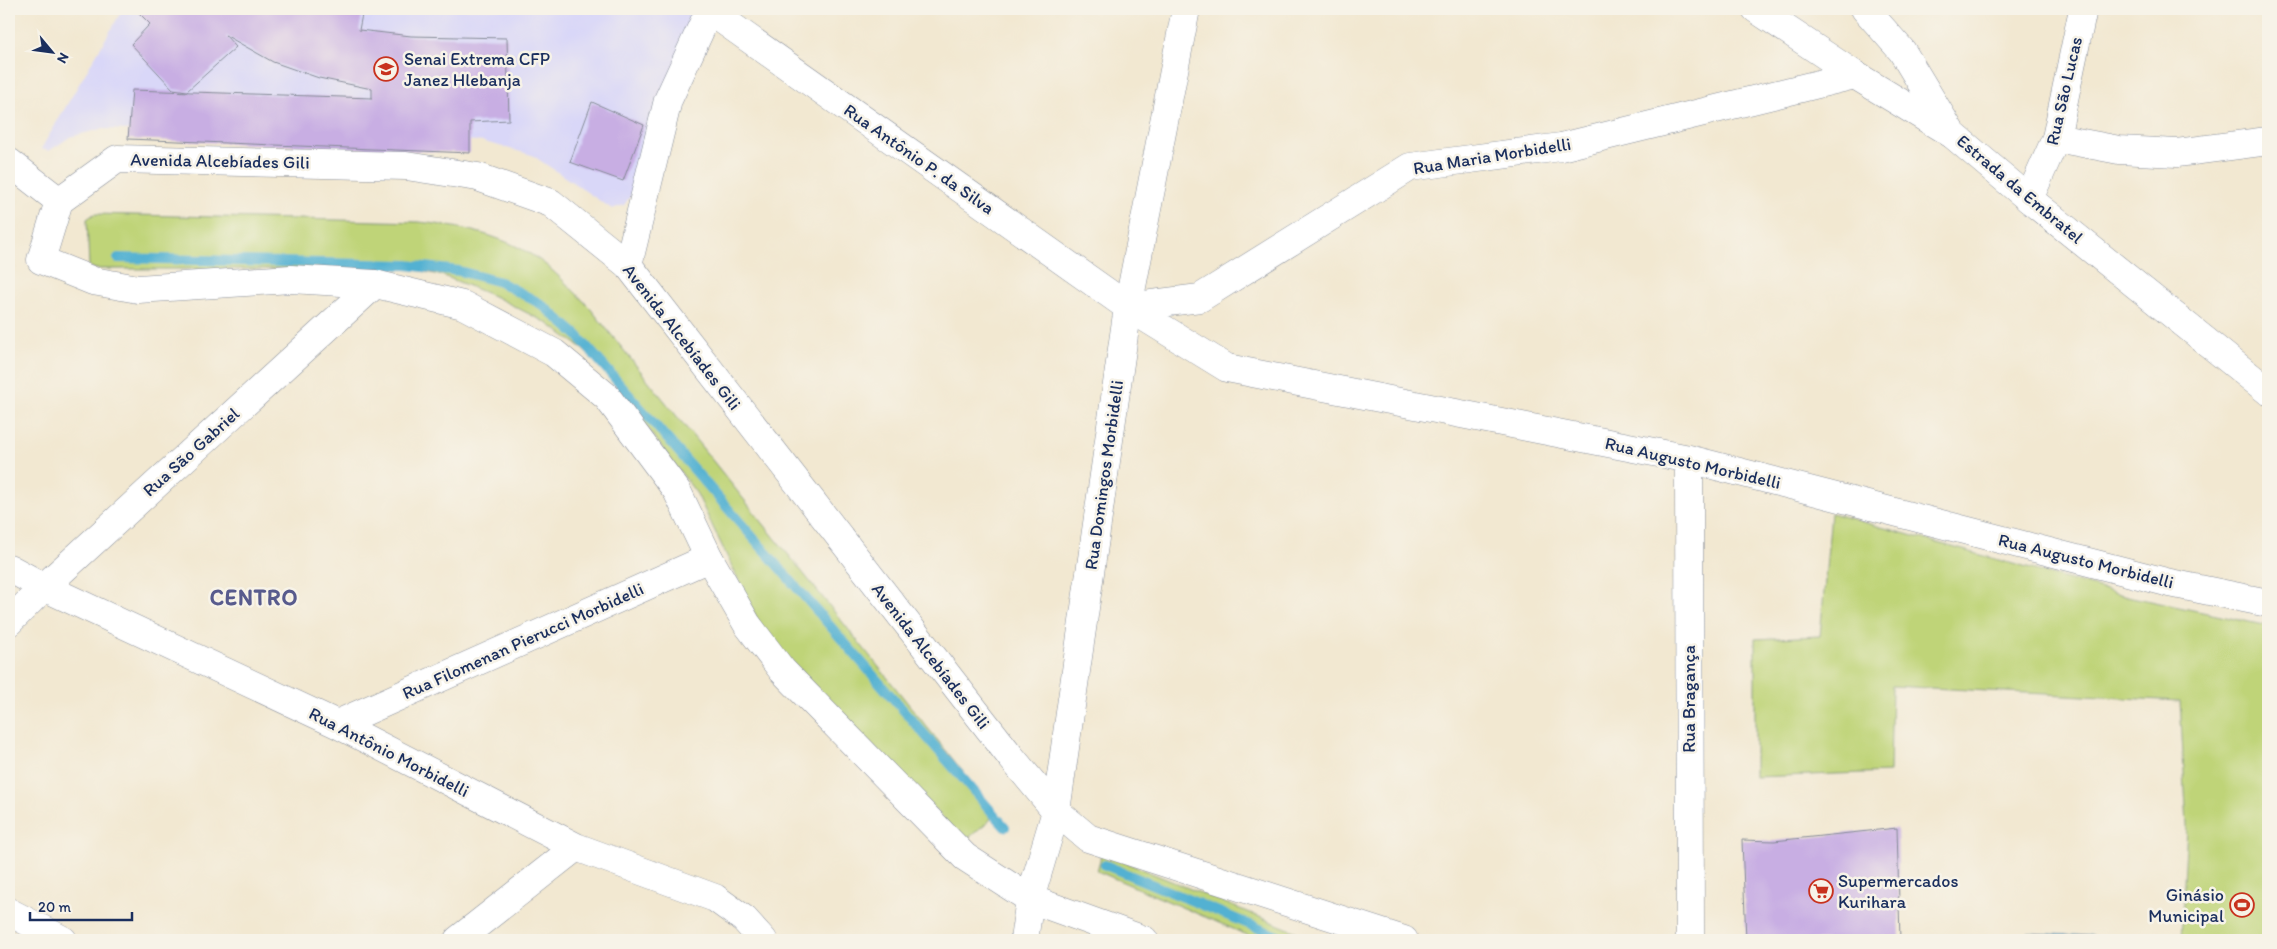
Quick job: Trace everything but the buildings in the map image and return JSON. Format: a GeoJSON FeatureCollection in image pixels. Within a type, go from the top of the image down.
{"type":"FeatureCollection","features":[{"type":"Feature","properties":{"kind":"street","name":"Rua Domingos Morbidelli"},"geometry":{"type":"LineString","coordinates":[[1024,940],[1030,899],[1056,812],[1128,307],[1186,9]]}},
{"type":"Feature","properties":{"kind":"street","name":"Estrada da Embratel"},"geometry":{"type":"LineString","coordinates":[[1756,9],[1855,75],[1952,134],[2268,391]]}},
{"type":"Feature","properties":{"kind":"street"},"geometry":{"type":"LineString","coordinates":[[1865,9],[1902,51],[1952,134]]}},
{"type":"Feature","properties":{"kind":"street","name":"Rua São Lucas"},"geometry":{"type":"LineString","coordinates":[[2030,199],[2056,138],[2083,9]]}},
{"type":"Feature","properties":{"kind":"street","name":"Rua Antônio P. da Silva"},"geometry":{"type":"LineString","coordinates":[[710,10],[1128,307]]}},
{"type":"Feature","properties":{"kind":"street"},"geometry":{"type":"LineString","coordinates":[[628,265],[668,100],[710,10]]}},
{"type":"Feature","properties":{"kind":"street","name":"Rua Maria Morbidelli"},"geometry":{"type":"LineString","coordinates":[[1128,307],[1200,298],[1410,167],[1561,147],[1855,75]]}},
{"type":"Feature","properties":{"kind":"street"},"geometry":{"type":"LineString","coordinates":[[2056,138],[2119,150],[2177,153],[2268,141]]}},
{"type":"Feature","properties":{"kind":"street","name":"Avenida Alcebíades Gili"},"geometry":{"type":"LineString","coordinates":[[59,201],[117,159],[406,166],[478,177],[551,203],[628,265],[1011,757],[1056,812],[1088,838],[1404,940]]}},
{"type":"Feature","properties":{"kind":"street"},"geometry":{"type":"LineString","coordinates":[[9,162],[59,201],[41,260],[93,281],[138,289],[290,280],[375,284],[463,305],[554,353],[607,397],[677,491],[709,558],[747,624],[782,670],[965,857],[1030,899],[1144,940]]}},
{"type":"Feature","properties":{"kind":"street","name":"Rua São Gabriel"},"geometry":{"type":"LineString","coordinates":[[9,622],[44,587],[375,284]]}},
{"type":"Feature","properties":{"kind":"street","name":"Rua Augusto Morbidelli"},"geometry":{"type":"LineString","coordinates":[[1128,307],[1226,368],[1689,459],[2170,583],[2268,602]]}},
{"type":"Feature","properties":{"kind":"street","name":"Rua Bragança"},"geometry":{"type":"LineString","coordinates":[[1689,459],[1690,940]]}},
{"type":"Feature","properties":{"kind":"street","name":"Rua Filomenan Pierucci Morbidelli"},"geometry":{"type":"LineString","coordinates":[[337,724],[709,558]]}},
{"type":"Feature","properties":{"kind":"street","name":"Rua Antônio Morbidelli"},"geometry":{"type":"LineString","coordinates":[[9,568],[44,587],[337,724],[576,847],[715,898],[744,919],[763,940]]}},
{"type":"Feature","properties":{"kind":"street"},"geometry":{"type":"LineString","coordinates":[[458,940],[576,847]]}},
{"type":"Feature","properties":{"kind":"street"},"geometry":{"type":"LineString","coordinates":[[9,912],[63,940]]}},
{"type":"Feature","properties":{"kind":"shaded area","name":"Senai Extrema CFP Janez Hlebanja"},"geometry":{"type":"Polygon","coordinates":[[[123,9],[707,9],[634,191],[624,205],[612,209],[532,155],[481,141],[101,129],[70,137],[49,151],[41,149],[123,9]]]}},
{"type":"Feature","properties":{"kind":"green space"},"geometry":{"type":"Polygon","coordinates":[[[94,214],[419,222],[455,227],[491,236],[540,260],[589,307],[993,809],[991,819],[965,841],[765,635],[697,494],[600,365],[579,346],[547,323],[496,297],[444,276],[412,269],[95,269],[89,266],[87,219],[94,214]]]}},
{"type":"Feature","properties":{"kind":"green space"},"geometry":{"type":"Polygon","coordinates":[[[1831,513],[2127,596],[2268,626],[2268,940],[2181,940],[2187,826],[2180,701],[1892,686],[1890,772],[1755,777],[1755,639],[1820,636],[1831,513]]]}},
{"type":"Feature","properties":{"kind":"green space"},"geometry":{"type":"Polygon","coordinates":[[[1102,853],[1316,940],[1259,940],[1097,871],[1102,853]]]}},
{"type":"Feature","properties":{"kind":"water"},"geometry":{"type":"Polygon","coordinates":[[[2028,933],[2092,936],[2091,940],[2027,940],[2028,933]]]}},
{"type":"Feature","properties":{"kind":"waterway"},"geometry":{"type":"LineString","coordinates":[[118,258],[407,265],[459,271],[500,282],[541,304],[577,335],[1005,827]]}},
{"type":"Feature","properties":{"kind":"waterway"},"geometry":{"type":"LineString","coordinates":[[1105,865],[1287,940]]}},
{"type":"Feature","properties":{"kind":"place","name":"Senai Extrema CFP Janez Hlebanja"},"geometry":{"type":"Point","coordinates":[386,69]}},
{"type":"Feature","properties":{"kind":"place","name":"Supermercados Kurihara"},"geometry":{"type":"Point","coordinates":[1821,891]}},
{"type":"Feature","properties":{"kind":"place","name":"Ginásio Municipal"},"geometry":{"type":"Point","coordinates":[2242,905]}},
{"type":"Feature","properties":{"kind":"district","name":"CENTRO"},"geometry":{"type":"Point","coordinates":[254,597]}}]}
